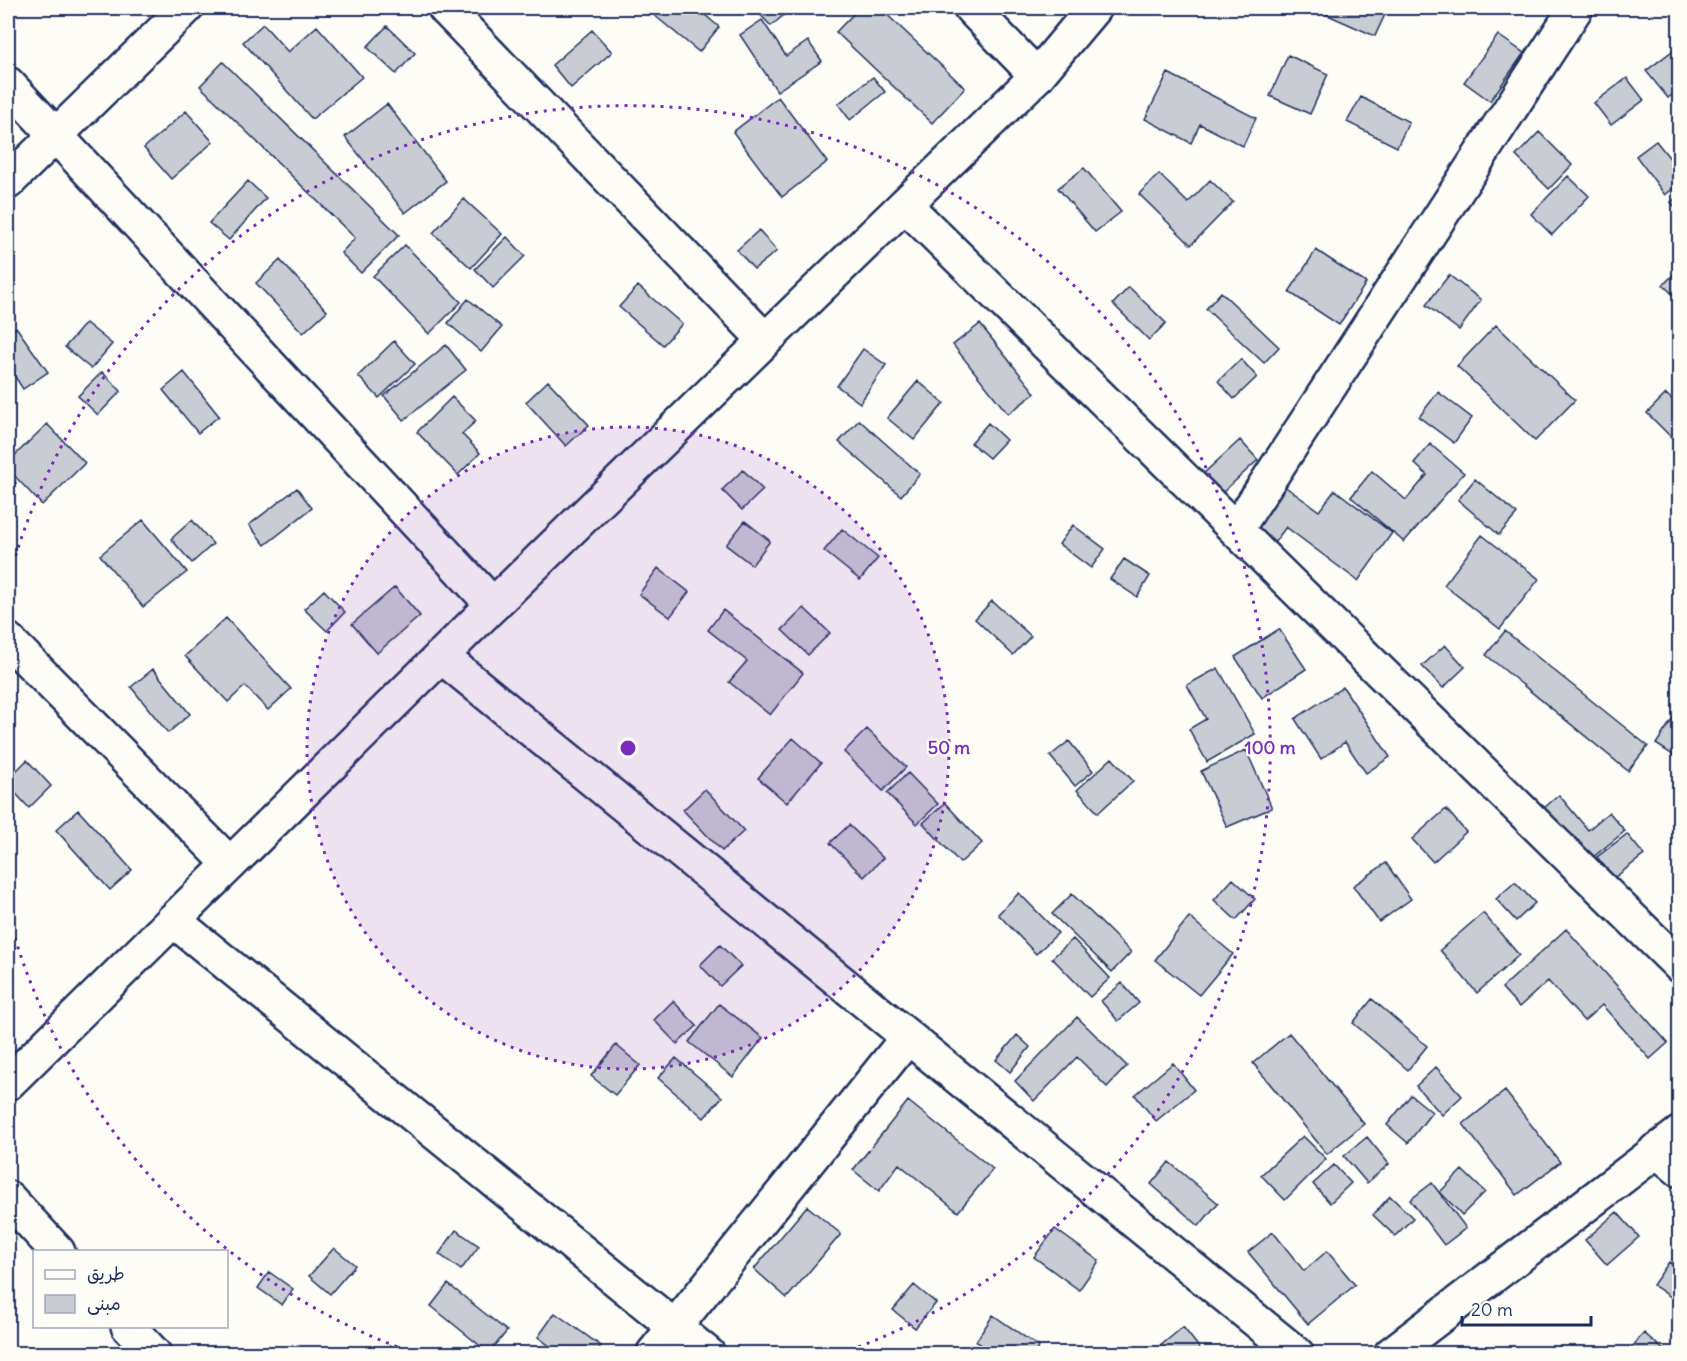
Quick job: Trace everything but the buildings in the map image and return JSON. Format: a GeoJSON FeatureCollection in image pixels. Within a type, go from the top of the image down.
{"type":"FeatureCollection","features":[{"type":"Feature","properties":{"kind":"street"},"geometry":{"type":"LineString","coordinates":[[8,182],[186,8]]}},
{"type":"Feature","properties":{"kind":"street"},"geometry":{"type":"LineString","coordinates":[[445,8],[765,340]]}},
{"type":"Feature","properties":{"kind":"street"},"geometry":{"type":"LineString","coordinates":[[971,8],[1037,76]]}},
{"type":"Feature","properties":{"kind":"street"},"geometry":{"type":"LineString","coordinates":[[8,1083],[493,605],[1037,76],[1094,8]]}},
{"type":"Feature","properties":{"kind":"street"},"geometry":{"type":"LineString","coordinates":[[1236,530],[1576,8]]}},
{"type":"Feature","properties":{"kind":"street"},"geometry":{"type":"LineString","coordinates":[[8,84],[493,605]]}},
{"type":"Feature","properties":{"kind":"street"},"geometry":{"type":"LineString","coordinates":[[905,205],[1680,966]]}},
{"type":"Feature","properties":{"kind":"street"},"geometry":{"type":"LineString","coordinates":[[8,640],[230,864]]}},
{"type":"Feature","properties":{"kind":"street"},"geometry":{"type":"LineString","coordinates":[[441,656],[1297,1353]]}},
{"type":"Feature","properties":{"kind":"street"},"geometry":{"type":"LineString","coordinates":[[172,920],[708,1353]]}},
{"type":"Feature","properties":{"kind":"street"},"geometry":{"type":"LineString","coordinates":[[653,1353],[908,1037]]}},
{"type":"Feature","properties":{"kind":"street"},"geometry":{"type":"LineString","coordinates":[[1390,1353],[1672,1151]]}},
{"type":"Feature","properties":{"kind":"street"},"geometry":{"type":"LineString","coordinates":[[8,1198],[57,1250]]}},
{"type":"Feature","properties":{"kind":"street"},"geometry":{"type":"LineString","coordinates":[[130,1328],[154,1353]]}}]}
